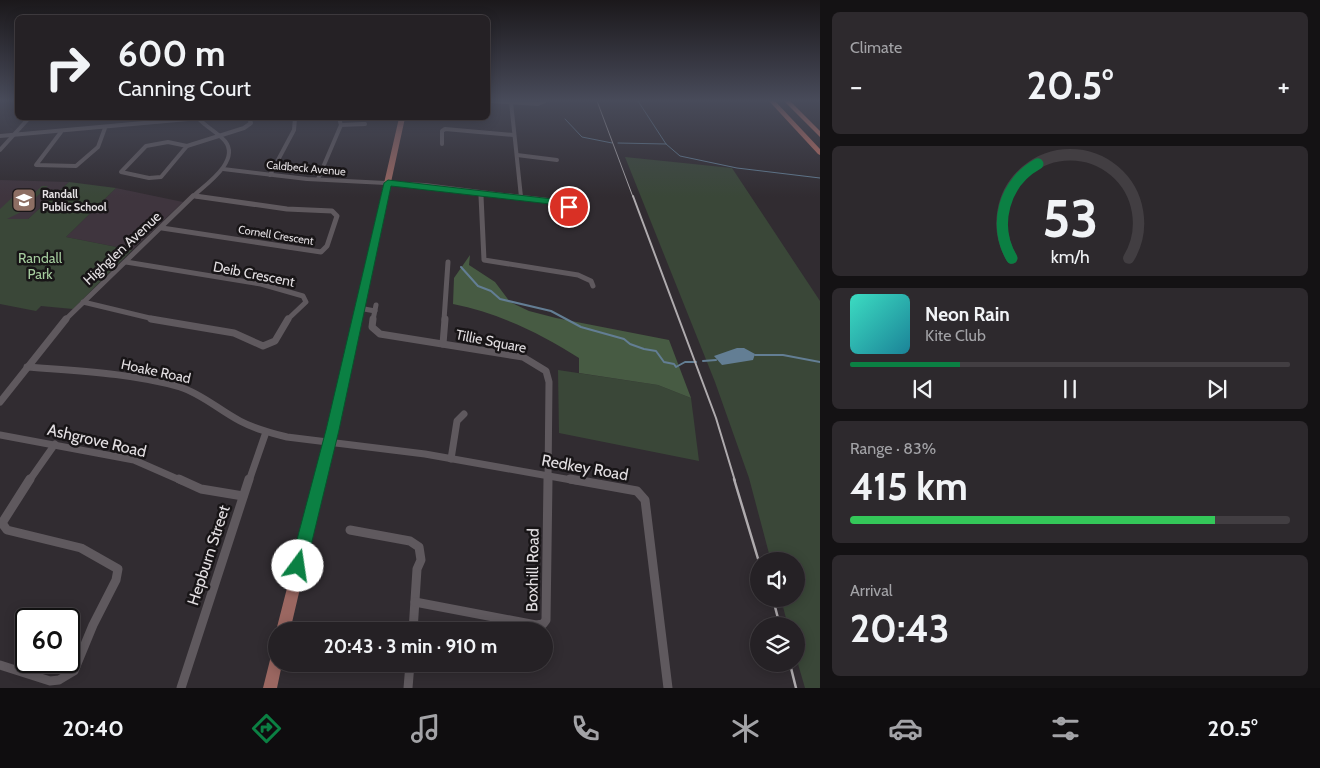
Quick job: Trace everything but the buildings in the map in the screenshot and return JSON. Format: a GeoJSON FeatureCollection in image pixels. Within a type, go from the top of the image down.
{"type":"FeatureCollection","features":[{"type":"Feature","properties":{"kind":"highway"},"geometry":{"type":"LineString","coordinates":[[802,133],[820,153]]}},
{"type":"Feature","properties":{"kind":"main road"},"geometry":{"type":"LineString","coordinates":[[285,622],[329,444],[399,133]]}},
{"type":"Feature","properties":{"kind":"main road"},"geometry":{"type":"LineString","coordinates":[[270,688],[274,672]]}},
{"type":"Feature","properties":{"kind":"street"},"geometry":{"type":"LineString","coordinates":[[0,136],[43,133]]}},
{"type":"Feature","properties":{"kind":"street"},"geometry":{"type":"LineString","coordinates":[[59,133],[36,165],[76,166],[98,147],[103,133]]}},
{"type":"Feature","properties":{"kind":"street"},"geometry":{"type":"LineString","coordinates":[[217,133],[228,144],[231,150],[230,158],[223,169]]}},
{"type":"Feature","properties":{"kind":"street"},"geometry":{"type":"LineString","coordinates":[[187,146],[160,177],[149,178],[121,172],[122,168],[146,146],[168,142],[187,146],[229,133]]}},
{"type":"Feature","properties":{"kind":"street"},"geometry":{"type":"LineString","coordinates":[[270,175],[292,133]]}},
{"type":"Feature","properties":{"kind":"street"},"geometry":{"type":"LineString","coordinates":[[318,179],[338,133]]}},
{"type":"Feature","properties":{"kind":"street"},"geometry":{"type":"LineString","coordinates":[[442,133],[442,144]]}},
{"type":"Feature","properties":{"kind":"street"},"geometry":{"type":"LineString","coordinates":[[492,133],[514,135],[521,198]]}},
{"type":"Feature","properties":{"kind":"street"},"geometry":{"type":"LineString","coordinates":[[0,150],[13,135]]}},
{"type":"Feature","properties":{"kind":"street"},"geometry":{"type":"LineString","coordinates":[[517,155],[557,160]]}},
{"type":"Feature","properties":{"kind":"street","name":"Caldbeck Avenue"},"geometry":{"type":"LineString","coordinates":[[223,169],[270,175],[388,183],[481,192],[565,203],[569,207],[572,222]]}},
{"type":"Feature","properties":{"kind":"street","name":"Highglen Avenue"},"geometry":{"type":"LineString","coordinates":[[0,402],[57,328],[223,169]]}},
{"type":"Feature","properties":{"kind":"street"},"geometry":{"type":"LineString","coordinates":[[481,192],[482,254],[484,260],[578,275],[591,281],[593,286]]}},
{"type":"Feature","properties":{"kind":"street","name":"Cornell Crescent"},"geometry":{"type":"LineString","coordinates":[[162,228],[321,252],[327,246],[337,216],[332,211],[287,209],[195,196]]}},
{"type":"Feature","properties":{"kind":"street","name":"Deib Crescent"},"geometry":{"type":"LineString","coordinates":[[83,302],[144,318],[234,333],[267,346],[274,342],[286,322],[306,302],[303,296],[274,288],[166,271],[126,262]]}},
{"type":"Feature","properties":{"kind":"street","name":"Tillie Square"},"geometry":{"type":"LineString","coordinates":[[443,344],[448,262]]}},
{"type":"Feature","properties":{"kind":"street","name":"Tillie Square"},"geometry":{"type":"LineString","coordinates":[[359,308],[376,308],[372,327],[376,332],[523,357],[546,371],[550,404],[548,476]]}},
{"type":"Feature","properties":{"kind":"street","name":"Hoake Road"},"geometry":{"type":"LineString","coordinates":[[27,367],[110,374],[179,387],[190,390],[240,421],[266,432],[329,444]]}},
{"type":"Feature","properties":{"kind":"street"},"geometry":{"type":"LineString","coordinates":[[450,459],[457,420],[464,414]]}},
{"type":"Feature","properties":{"kind":"street","name":"Hepburn Street"},"geometry":{"type":"LineString","coordinates":[[181,688],[243,496],[266,432]]}},
{"type":"Feature","properties":{"kind":"street","name":"Ashgrove Road"},"geometry":{"type":"LineString","coordinates":[[0,435],[134,460],[201,489],[243,496]]}},
{"type":"Feature","properties":{"kind":"street"},"geometry":{"type":"LineString","coordinates":[[0,665],[50,681],[59,680],[74,671],[93,625],[116,580],[118,569],[81,548],[7,530],[2,523],[8,511],[55,444]]}},
{"type":"Feature","properties":{"kind":"street","name":"Redkey Road"},"geometry":{"type":"LineString","coordinates":[[329,444],[450,459],[642,494],[645,500],[668,688]]}},
{"type":"Feature","properties":{"kind":"street","name":"Boxhill Road"},"geometry":{"type":"LineString","coordinates":[[415,602],[536,625],[543,624],[547,612],[548,476]]}},
{"type":"Feature","properties":{"kind":"street"},"geometry":{"type":"LineString","coordinates":[[350,530],[416,544],[421,551],[422,560],[417,569],[414,622]]}},
{"type":"Feature","properties":{"kind":"street"},"geometry":{"type":"LineString","coordinates":[[408,688],[409,672]]}},
{"type":"Feature","properties":{"kind":"shaded area","name":"Randall Public School"},"geometry":{"type":"Polygon","coordinates":[[[0,180],[69,182],[28,219],[0,219],[0,180]]]}},
{"type":"Feature","properties":{"kind":"shaded area"},"geometry":{"type":"Polygon","coordinates":[[[116,188],[183,202],[132,250],[66,237],[116,188]]]}},
{"type":"Feature","properties":{"kind":"green space"},"geometry":{"type":"Polygon","coordinates":[[[625,157],[732,168],[820,301],[820,688],[805,688],[800,672],[805,672],[805,617],[786,617],[783,607],[805,607],[805,552],[769,552],[749,478],[715,382],[625,157]]]}},
{"type":"Feature","properties":{"kind":"green space","name":"Randall Park"},"geometry":{"type":"Polygon","coordinates":[[[69,182],[116,188],[66,237],[132,250],[73,309],[41,306],[36,311],[0,304],[0,209],[15,195],[32,195],[42,186],[48,186],[19,213],[7,219],[28,219],[69,182]]]}},
{"type":"Feature","properties":{"kind":"green space"},"geometry":{"type":"Polygon","coordinates":[[[470,255],[469,265],[495,282],[510,302],[529,311],[669,340],[691,398],[658,385],[579,373],[579,358],[549,340],[502,318],[453,304],[454,278],[470,255]]]}},
{"type":"Feature","properties":{"kind":"green space"},"geometry":{"type":"Polygon","coordinates":[[[558,370],[658,385],[691,398],[699,461],[559,433],[558,370]]]}},
{"type":"Feature","properties":{"kind":"water"},"geometry":{"type":"Polygon","coordinates":[[[737,348],[744,348],[755,354],[753,360],[722,365],[714,356],[737,348]]]}},
{"type":"Feature","properties":{"kind":"waterway"},"geometry":{"type":"LineString","coordinates":[[578,133],[582,137],[612,143]]}},
{"type":"Feature","properties":{"kind":"waterway"},"geometry":{"type":"LineString","coordinates":[[659,133],[666,144]]}},
{"type":"Feature","properties":{"kind":"waterway"},"geometry":{"type":"LineString","coordinates":[[618,143],[666,144]]}},
{"type":"Feature","properties":{"kind":"waterway"},"geometry":{"type":"LineString","coordinates":[[666,144],[680,156],[737,168],[820,178]]}},
{"type":"Feature","properties":{"kind":"waterway"},"geometry":{"type":"LineString","coordinates":[[461,267],[478,286],[491,291],[500,299],[551,311],[581,327],[624,339],[630,344],[644,349],[656,351],[664,362],[674,364],[676,367],[685,362],[696,362]]}},
{"type":"Feature","properties":{"kind":"waterway"},"geometry":{"type":"LineString","coordinates":[[755,355],[783,355],[820,362]]}},
{"type":"Feature","properties":{"kind":"waterway"},"geometry":{"type":"LineString","coordinates":[[703,361],[716,360]]}},
{"type":"Feature","properties":{"kind":"railway"},"geometry":{"type":"LineString","coordinates":[[609,133],[633,197]]}},
{"type":"Feature","properties":{"kind":"railway"},"geometry":{"type":"LineString","coordinates":[[633,196],[716,418],[735,481]]}},
{"type":"Feature","properties":{"kind":"railway"},"geometry":{"type":"LineString","coordinates":[[734,479],[756,552]]}},
{"type":"Feature","properties":{"kind":"railway"},"geometry":{"type":"LineString","coordinates":[[775,607],[778,617]]}},
{"type":"Feature","properties":{"kind":"railway"},"geometry":{"type":"LineString","coordinates":[[792,672],[796,688]]}},
{"type":"Feature","properties":{"kind":"place","name":"Randall Public School"},"geometry":{"type":"Point","coordinates":[24,200]}},
{"type":"Feature","properties":{"kind":"route"},"geometry":{"type":"LineString","coordinates":[[298,566],[339,402],[346,363],[388,183],[561,202],[569,207]]}}]}
